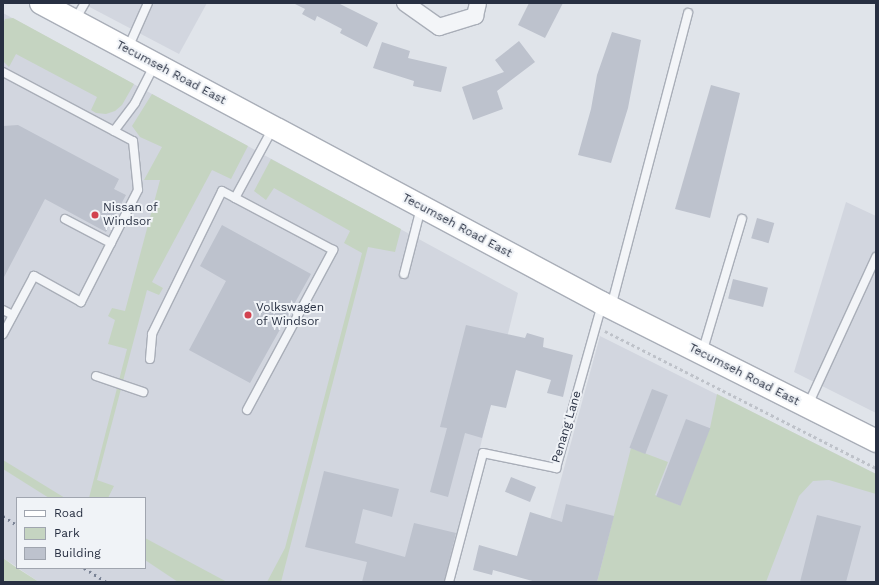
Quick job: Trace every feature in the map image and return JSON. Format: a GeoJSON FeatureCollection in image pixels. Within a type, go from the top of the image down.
{"type":"FeatureCollection","features":[{"type":"Feature","properties":{"kind":"main road","name":"Tecumseh Road East"},"geometry":{"type":"LineString","coordinates":[[41,3],[80,12],[127,49],[273,128],[606,305],[876,441]]}},
{"type":"Feature","properties":{"kind":"street"},"geometry":{"type":"LineString","coordinates":[[405,3],[439,28],[475,16],[478,3]]}},
{"type":"Feature","properties":{"kind":"lane"},"geometry":{"type":"LineString","coordinates":[[127,49],[148,3]]}},
{"type":"Feature","properties":{"kind":"lane","name":"Penang Lane"},"geometry":{"type":"LineString","coordinates":[[449,582],[483,453],[556,468],[596,326],[606,305],[688,13]]}},
{"type":"Feature","properties":{"kind":"lane"},"geometry":{"type":"LineString","coordinates":[[114,131],[135,103],[156,64]]}},
{"type":"Feature","properties":{"kind":"lane"},"geometry":{"type":"LineString","coordinates":[[3,72],[133,141],[138,190],[80,302],[34,276],[3,334]]}},
{"type":"Feature","properties":{"kind":"lane"},"geometry":{"type":"LineString","coordinates":[[235,198],[273,128]]}},
{"type":"Feature","properties":{"kind":"lane"},"geometry":{"type":"LineString","coordinates":[[150,359],[152,334],[222,191],[333,250],[247,410]]}},
{"type":"Feature","properties":{"kind":"lane"},"geometry":{"type":"LineString","coordinates":[[404,274],[422,207]]}},
{"type":"Feature","properties":{"kind":"lane"},"geometry":{"type":"LineString","coordinates":[[65,219],[111,243]]}},
{"type":"Feature","properties":{"kind":"lane"},"geometry":{"type":"LineString","coordinates":[[702,354],[742,219]]}},
{"type":"Feature","properties":{"kind":"lane"},"geometry":{"type":"LineString","coordinates":[[807,406],[876,257]]}},
{"type":"Feature","properties":{"kind":"lane"},"geometry":{"type":"LineString","coordinates":[[3,310],[13,316]]}},
{"type":"Feature","properties":{"kind":"lane"},"geometry":{"type":"LineString","coordinates":[[96,376],[143,392]]}},
{"type":"Feature","properties":{"kind":"path"},"geometry":{"type":"LineString","coordinates":[[596,326],[876,468]]}},
{"type":"Feature","properties":{"kind":"shaded area"},"geometry":{"type":"Polygon","coordinates":[[[82,3],[207,3],[179,54],[82,3]]]}},
{"type":"Feature","properties":{"kind":"shaded area"},"geometry":{"type":"Polygon","coordinates":[[[3,13],[518,293],[447,582],[39,582],[20,569],[146,569],[146,497],[16,497],[16,566],[3,558],[3,13]]]}},
{"type":"Feature","properties":{"kind":"shaded area"},"geometry":{"type":"Polygon","coordinates":[[[846,202],[876,216],[876,413],[794,372],[846,202]]]}},
{"type":"Feature","properties":{"kind":"shaded area"},"geometry":{"type":"Polygon","coordinates":[[[600,336],[876,474],[876,582],[533,582],[600,336]]]}},
{"type":"Feature","properties":{"kind":"green space"},"geometry":{"type":"Polygon","coordinates":[[[13,18],[134,84],[122,105],[115,111],[106,114],[96,113],[91,110],[97,97],[16,54],[9,67],[3,61],[3,24],[5,19],[13,18]]]}},
{"type":"Feature","properties":{"kind":"green space"},"geometry":{"type":"Polygon","coordinates":[[[152,94],[248,146],[231,179],[212,170],[152,282],[163,288],[159,295],[147,290],[97,480],[114,486],[108,497],[89,497],[127,349],[108,344],[115,320],[108,316],[112,308],[125,311],[160,180],[144,180],[162,147],[140,137],[132,126],[152,94]]]}},
{"type":"Feature","properties":{"kind":"green space"},"geometry":{"type":"Polygon","coordinates":[[[271,159],[401,229],[395,252],[368,247],[281,582],[267,582],[285,548],[362,253],[344,243],[350,231],[274,188],[266,200],[254,191],[271,159]]]}},
{"type":"Feature","properties":{"kind":"green space"},"geometry":{"type":"Polygon","coordinates":[[[717,394],[876,474],[876,494],[829,480],[813,481],[799,496],[766,582],[597,582],[631,448],[668,462],[655,495],[679,505],[710,428],[717,394]]]}},
{"type":"Feature","properties":{"kind":"green space"},"geometry":{"type":"Polygon","coordinates":[[[3,460],[63,497],[47,497],[3,469],[3,460]]]}},
{"type":"Feature","properties":{"kind":"green space"},"geometry":{"type":"Polygon","coordinates":[[[146,539],[227,582],[178,582],[146,561],[146,539]]]}},
{"type":"Feature","properties":{"kind":"green space"},"geometry":{"type":"Polygon","coordinates":[[[3,558],[16,567],[16,569],[19,569],[39,582],[3,582],[3,558]]]}},
{"type":"Feature","properties":{"kind":"building"},"geometry":{"type":"Polygon","coordinates":[[[293,3],[338,3],[378,23],[367,47],[340,33],[342,29],[317,16],[315,21],[302,14],[305,9],[293,3]]]}},
{"type":"Feature","properties":{"kind":"building"},"geometry":{"type":"Polygon","coordinates":[[[529,3],[563,3],[545,38],[518,25],[529,3]]]}},
{"type":"Feature","properties":{"kind":"building"},"geometry":{"type":"Polygon","coordinates":[[[612,32],[641,40],[628,108],[611,163],[578,155],[591,109],[597,75],[612,32]]]}},
{"type":"Feature","properties":{"kind":"building"},"geometry":{"type":"Polygon","coordinates":[[[519,41],[535,62],[497,91],[503,109],[473,120],[462,87],[504,72],[495,60],[519,41]]]}},
{"type":"Feature","properties":{"kind":"building"},"geometry":{"type":"Polygon","coordinates":[[[382,42],[410,51],[408,58],[447,67],[441,92],[413,86],[414,81],[373,68],[382,42]]]}},
{"type":"Feature","properties":{"kind":"building"},"geometry":{"type":"Polygon","coordinates":[[[711,85],[740,93],[710,218],[675,209],[711,85]]]}},
{"type":"Feature","properties":{"kind":"building","name":"Nissan of Windsor"},"geometry":{"type":"Polygon","coordinates":[[[18,125],[119,179],[114,189],[126,195],[106,232],[45,199],[3,279],[3,126],[18,125]]]}},
{"type":"Feature","properties":{"kind":"building"},"geometry":{"type":"Polygon","coordinates":[[[757,218],[774,223],[769,243],[751,238],[757,218]]]}},
{"type":"Feature","properties":{"kind":"building","name":"Volkswagen of Windsor"},"geometry":{"type":"Polygon","coordinates":[[[222,225],[311,274],[250,383],[189,350],[226,281],[200,266],[222,225]]]}},
{"type":"Feature","properties":{"kind":"building"},"geometry":{"type":"Polygon","coordinates":[[[733,279],[768,288],[763,307],[728,298],[733,279]]]}},
{"type":"Feature","properties":{"kind":"building"},"geometry":{"type":"Polygon","coordinates":[[[466,325],[525,338],[527,333],[544,338],[543,347],[573,355],[563,397],[547,393],[551,380],[516,370],[506,408],[491,405],[482,438],[465,433],[448,497],[430,492],[447,428],[440,427],[466,325]]]}},
{"type":"Feature","properties":{"kind":"building"},"geometry":{"type":"Polygon","coordinates":[[[652,389],[668,395],[645,454],[629,448],[652,389]]]}},
{"type":"Feature","properties":{"kind":"building"},"geometry":{"type":"Polygon","coordinates":[[[686,419],[710,428],[681,506],[656,496],[686,419]]]}},
{"type":"Feature","properties":{"kind":"building"},"geometry":{"type":"Polygon","coordinates":[[[324,471],[399,489],[392,517],[363,509],[355,543],[405,557],[414,523],[456,533],[444,582],[362,582],[367,562],[305,547],[324,471]]]}},
{"type":"Feature","properties":{"kind":"building"},"geometry":{"type":"Polygon","coordinates":[[[511,477],[536,487],[530,502],[505,492],[511,477]]]}},
{"type":"Feature","properties":{"kind":"building"},"geometry":{"type":"Polygon","coordinates":[[[566,504],[614,516],[597,582],[536,582],[493,570],[492,575],[473,570],[479,545],[517,556],[530,512],[562,522],[566,504]]]}},
{"type":"Feature","properties":{"kind":"building"},"geometry":{"type":"Polygon","coordinates":[[[817,515],[861,526],[846,582],[800,582],[817,515]]]}},
{"type":"Feature","properties":{"kind":"railway"},"geometry":{"type":"LineString","coordinates":[[3,516],[16,524]]}},
{"type":"Feature","properties":{"kind":"railway"},"geometry":{"type":"LineString","coordinates":[[86,569],[106,582]]}},
{"type":"Feature","properties":{"kind":"place","name":"Nissan of Windsor"},"geometry":{"type":"Point","coordinates":[95,215]}},
{"type":"Feature","properties":{"kind":"place","name":"Volkswagen of Windsor"},"geometry":{"type":"Point","coordinates":[248,315]}}]}
